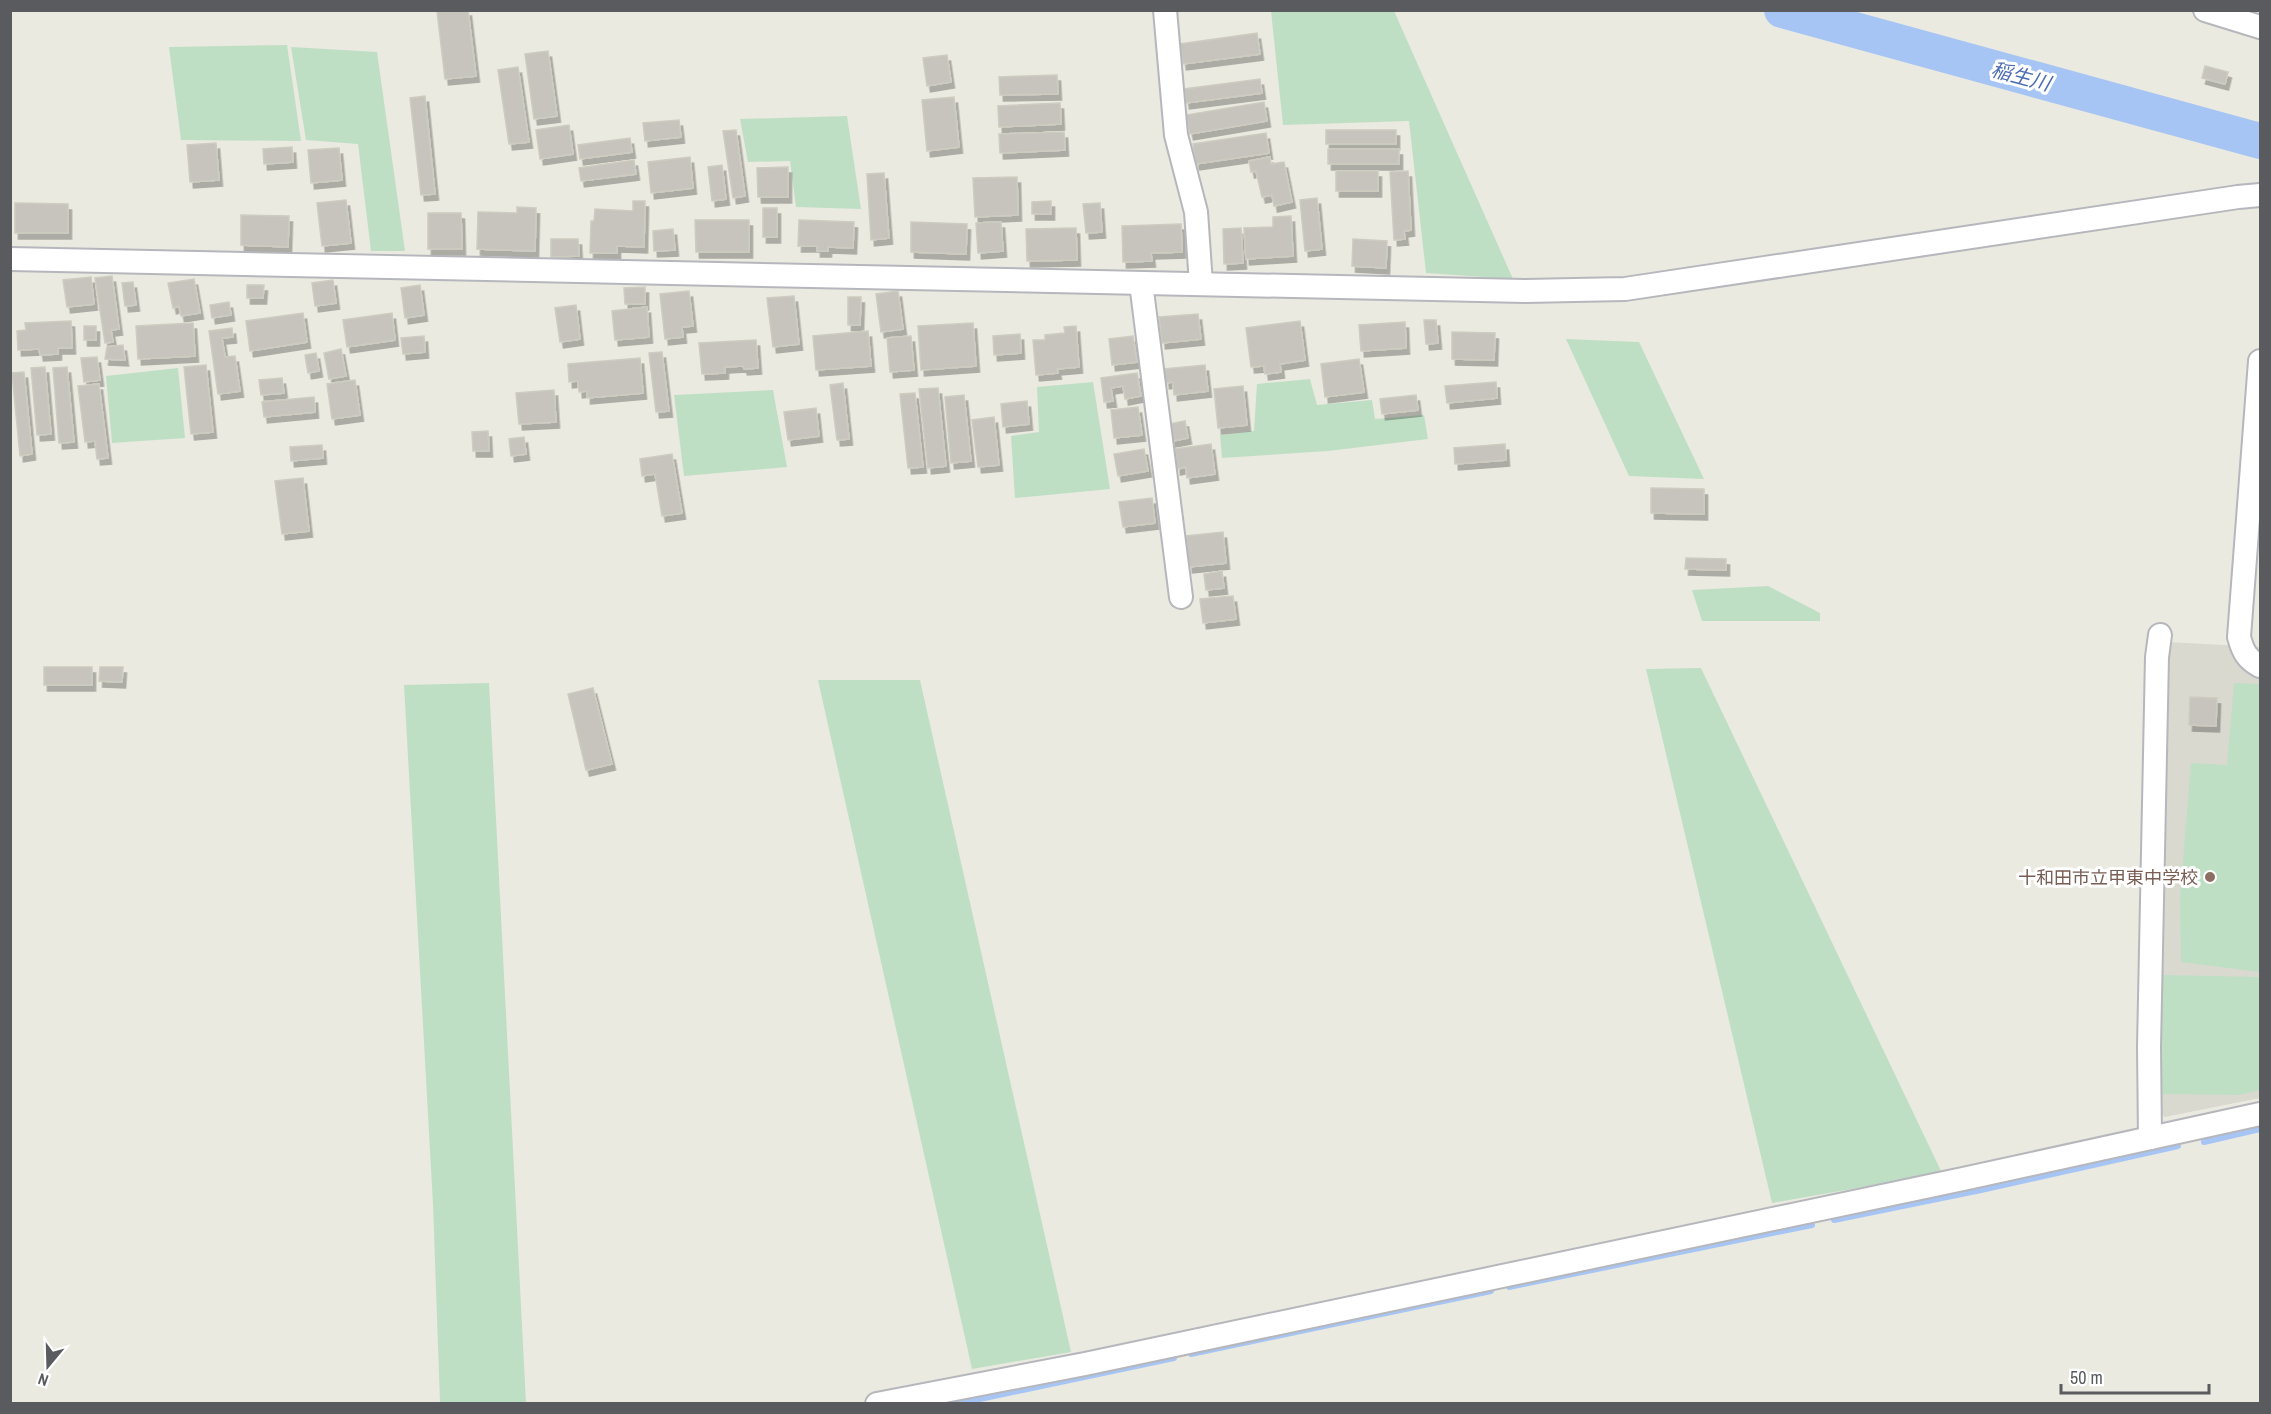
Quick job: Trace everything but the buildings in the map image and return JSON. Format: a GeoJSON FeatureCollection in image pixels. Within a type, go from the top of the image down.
{"type":"FeatureCollection","features":[{"type":"Feature","properties":{"kind":"street"},"geometry":{"type":"LineString","coordinates":[[1165,10],[1176,135],[1196,212],[1201,284]]}},
{"type":"Feature","properties":{"kind":"street"},"geometry":{"type":"LineString","coordinates":[[2205,10],[2260,27]]}},
{"type":"Feature","properties":{"kind":"street"},"geometry":{"type":"LineString","coordinates":[[10,259],[1525,291],[1625,289],[2238,196],[2260,195]]}},
{"type":"Feature","properties":{"kind":"street"},"geometry":{"type":"LineString","coordinates":[[1141,283],[1181,597]]}},
{"type":"Feature","properties":{"kind":"street"},"geometry":{"type":"LineString","coordinates":[[2260,361],[2239,637],[2243,651],[2251,661],[2260,666]]}},
{"type":"Feature","properties":{"kind":"street"},"geometry":{"type":"LineString","coordinates":[[2150,1138],[2149,1035],[2157,657],[2160,635]]}},
{"type":"Feature","properties":{"kind":"street"},"geometry":{"type":"LineString","coordinates":[[877,1404],[1108,1359],[2260,1114]]}},
{"type":"Feature","properties":{"kind":"shaded area","name":"十和田市立甲東中学校"},"geometry":{"type":"Polygon","coordinates":[[[2167,642],[2260,647],[2260,1098],[2165,1117],[2157,1110],[2167,642]]]}},
{"type":"Feature","properties":{"kind":"green space"},"geometry":{"type":"Polygon","coordinates":[[[1271,11],[1394,11],[1513,279],[1426,273],[1409,121],[1283,125],[1271,11]]]}},
{"type":"Feature","properties":{"kind":"green space"},"geometry":{"type":"Polygon","coordinates":[[[287,45],[301,141],[181,140],[169,47],[287,45]]]}},
{"type":"Feature","properties":{"kind":"green space"},"geometry":{"type":"Polygon","coordinates":[[[291,47],[377,52],[405,251],[371,251],[358,144],[306,140],[291,47]]]}},
{"type":"Feature","properties":{"kind":"green space"},"geometry":{"type":"Polygon","coordinates":[[[847,116],[861,209],[796,207],[790,161],[748,162],[740,119],[847,116]]]}},
{"type":"Feature","properties":{"kind":"green space"},"geometry":{"type":"Polygon","coordinates":[[[1566,339],[1639,342],[1704,479],[1629,476],[1566,339]]]}},
{"type":"Feature","properties":{"kind":"green space"},"geometry":{"type":"Polygon","coordinates":[[[178,368],[185,438],[112,443],[106,376],[178,368]]]}},
{"type":"Feature","properties":{"kind":"green space"},"geometry":{"type":"Polygon","coordinates":[[[1310,379],[1317,405],[1372,400],[1375,419],[1424,415],[1428,439],[1328,451],[1222,458],[1220,435],[1254,431],[1257,384],[1310,379]]]}},
{"type":"Feature","properties":{"kind":"green space"},"geometry":{"type":"Polygon","coordinates":[[[1093,382],[1110,489],[1015,498],[1011,436],[1039,432],[1037,387],[1093,382]]]}},
{"type":"Feature","properties":{"kind":"green space"},"geometry":{"type":"Polygon","coordinates":[[[773,390],[787,467],[684,476],[674,395],[773,390]]]}},
{"type":"Feature","properties":{"kind":"green space"},"geometry":{"type":"Polygon","coordinates":[[[1768,586],[1820,613],[1820,621],[1702,621],[1692,590],[1768,586]]]}},
{"type":"Feature","properties":{"kind":"green space"},"geometry":{"type":"Polygon","coordinates":[[[1701,668],[1942,1173],[1772,1203],[1646,669],[1701,668]]]}},
{"type":"Feature","properties":{"kind":"green space"},"geometry":{"type":"Polygon","coordinates":[[[818,680],[920,680],[1071,1352],[972,1369],[818,680]]]}},
{"type":"Feature","properties":{"kind":"green space"},"geometry":{"type":"Polygon","coordinates":[[[489,683],[526,1403],[440,1403],[433,1204],[404,685],[489,683]]]}},
{"type":"Feature","properties":{"kind":"green space"},"geometry":{"type":"Polygon","coordinates":[[[2234,683],[2260,684],[2260,972],[2181,962],[2180,897],[2191,763],[2227,765],[2234,683]]]}},
{"type":"Feature","properties":{"kind":"green space"},"geometry":{"type":"Polygon","coordinates":[[[2162,975],[2260,977],[2260,1090],[2240,1095],[2161,1094],[2162,975]]]}},
{"type":"Feature","properties":{"kind":"waterway","name":"稲生川"},"geometry":{"type":"LineString","coordinates":[[1782,10],[2260,141]]}},
{"type":"Feature","properties":{"kind":"waterway"},"geometry":{"type":"LineString","coordinates":[[2204,1142],[2260,1129]]}},
{"type":"Feature","properties":{"kind":"waterway"},"geometry":{"type":"LineString","coordinates":[[1834,1220],[2178,1146]]}},
{"type":"Feature","properties":{"kind":"waterway"},"geometry":{"type":"LineString","coordinates":[[1509,1287],[1812,1225]]}},
{"type":"Feature","properties":{"kind":"waterway"},"geometry":{"type":"LineString","coordinates":[[1191,1354],[1491,1291]]}},
{"type":"Feature","properties":{"kind":"waterway"},"geometry":{"type":"LineString","coordinates":[[956,1404],[1174,1358]]}},
{"type":"Feature","properties":{"kind":"place","name":"十和田市立甲東中学校"},"geometry":{"type":"Point","coordinates":[2210,877]}}]}
